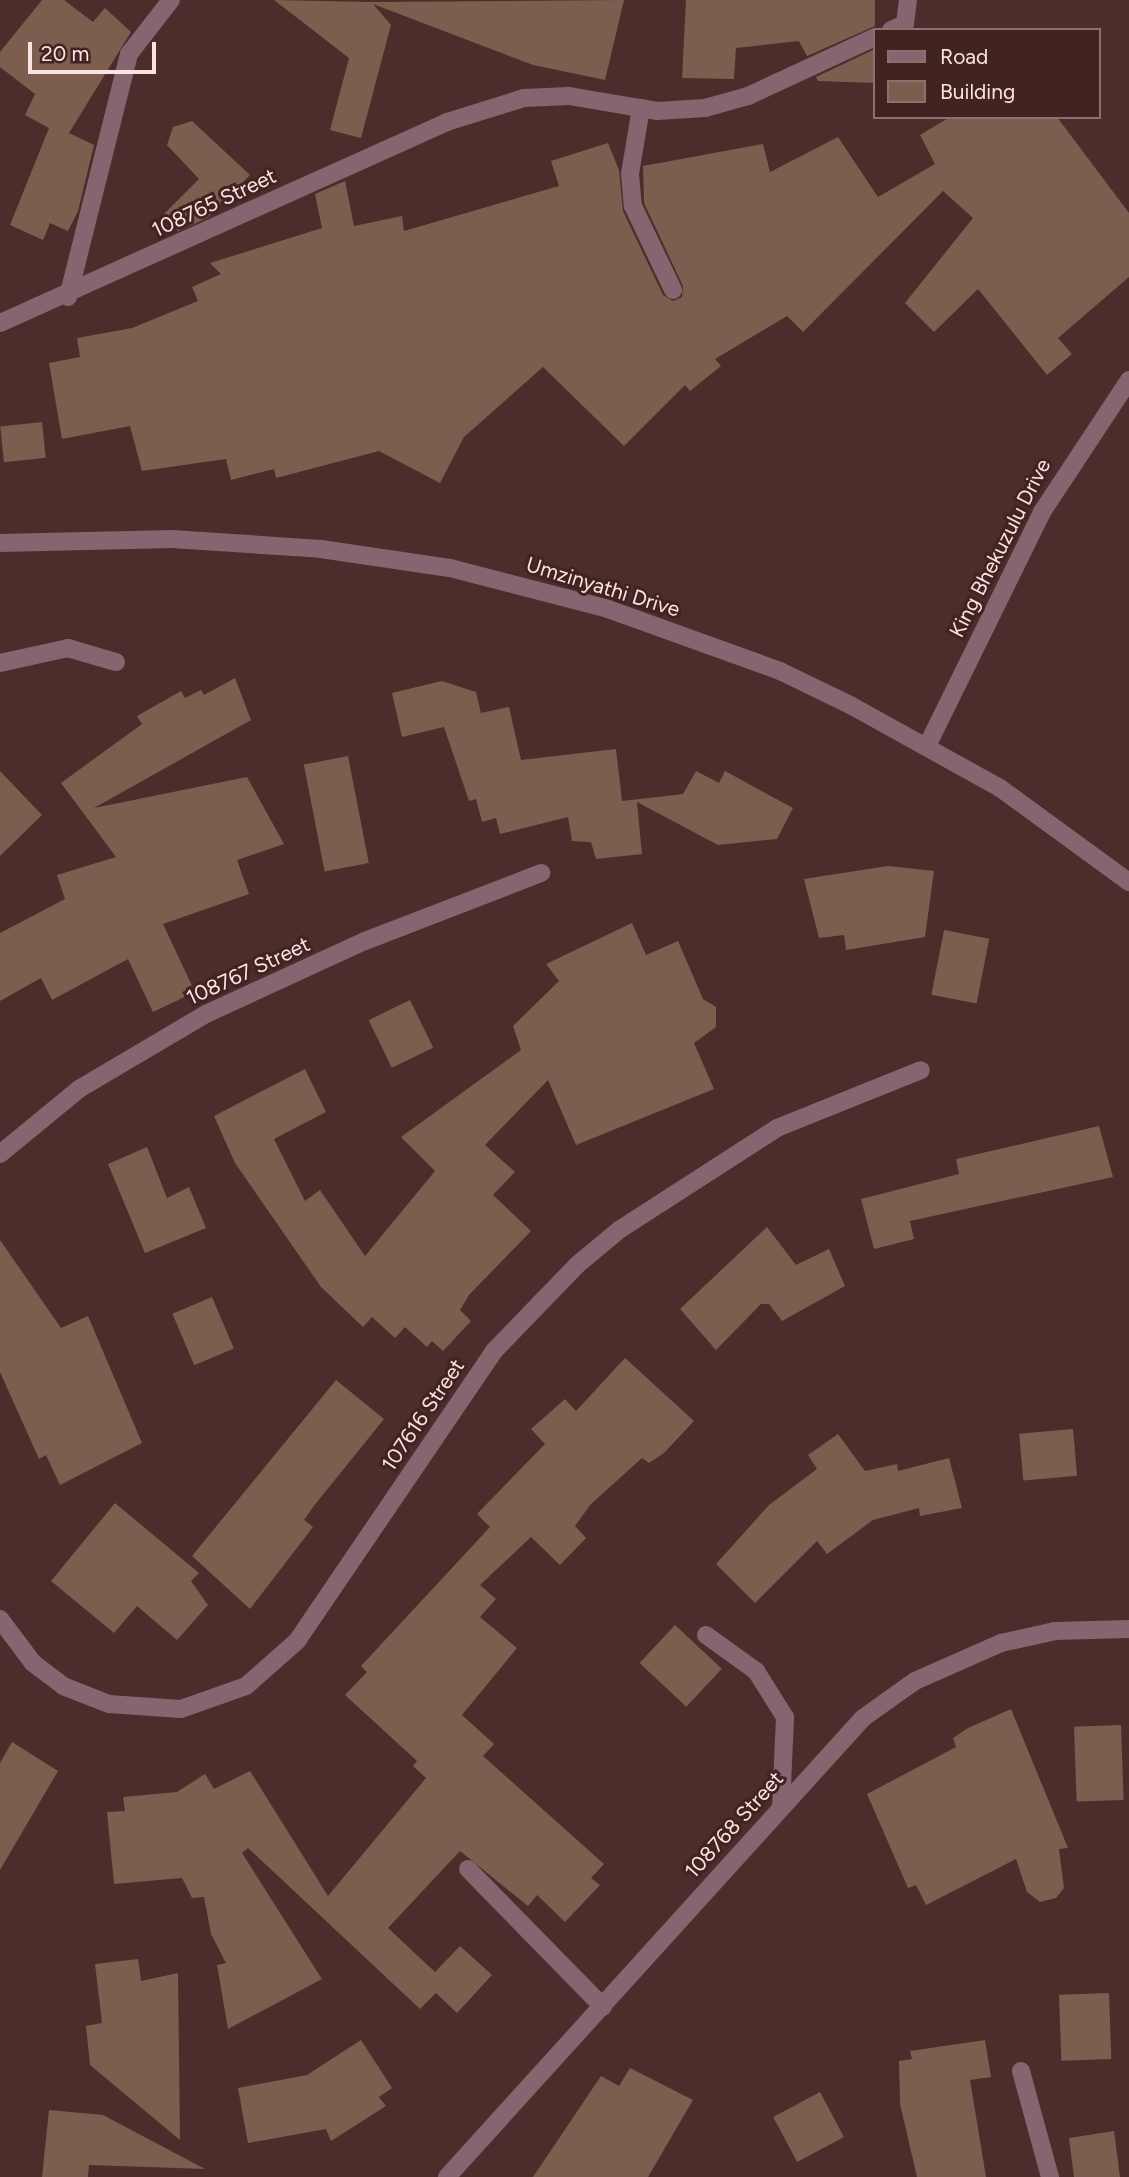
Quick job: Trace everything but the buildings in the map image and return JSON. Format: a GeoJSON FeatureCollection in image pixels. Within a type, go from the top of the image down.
{"type":"FeatureCollection","features":[{"type":"Feature","properties":{"kind":"street"},"geometry":{"type":"LineString","coordinates":[[68,297],[129,54],[171,0]]}},
{"type":"Feature","properties":{"kind":"street"},"geometry":{"type":"LineString","coordinates":[[896,28],[905,24],[908,0]]}},
{"type":"Feature","properties":{"kind":"street","name":"108765 Street"},"geometry":{"type":"LineString","coordinates":[[0,323],[68,297],[447,122],[524,98],[569,96],[641,108],[705,108],[748,96],[874,37]]}},
{"type":"Feature","properties":{"kind":"street"},"geometry":{"type":"LineString","coordinates":[[641,108],[630,174],[633,206],[673,290]]}},
{"type":"Feature","properties":{"kind":"street","name":"King Bhekuzulu Drive"},"geometry":{"type":"LineString","coordinates":[[927,746],[1042,512],[1129,380]]}},
{"type":"Feature","properties":{"kind":"street","name":"Umzinyathi Drive"},"geometry":{"type":"LineString","coordinates":[[0,543],[240,542],[450,568],[692,638],[780,671],[927,746],[1058,827],[1129,882]]}},
{"type":"Feature","properties":{"kind":"street"},"geometry":{"type":"LineString","coordinates":[[0,663],[68,648],[116,662]]}},
{"type":"Feature","properties":{"kind":"street","name":"108767 Street"},"geometry":{"type":"LineString","coordinates":[[0,1154],[79,1089],[206,1014],[365,941],[541,873]]}},
{"type":"Feature","properties":{"kind":"street","name":"107616 Street"},"geometry":{"type":"LineString","coordinates":[[0,1619],[33,1663],[63,1686],[109,1704],[181,1709],[246,1686],[297,1641],[494,1351],[577,1265],[650,1209],[776,1128],[921,1070]]}},
{"type":"Feature","properties":{"kind":"street","name":"108768 Street"},"geometry":{"type":"LineString","coordinates":[[447,2177],[863,1718],[915,1681],[1028,1635],[1129,1629]]}},
{"type":"Feature","properties":{"kind":"street"},"geometry":{"type":"LineString","coordinates":[[706,1635],[756,1671],[785,1717],[781,1807]]}},
{"type":"Feature","properties":{"kind":"street"},"geometry":{"type":"LineString","coordinates":[[468,1869],[603,2007]]}},
{"type":"Feature","properties":{"kind":"street"},"geometry":{"type":"LineString","coordinates":[[1021,2071],[1050,2177]]}}]}
